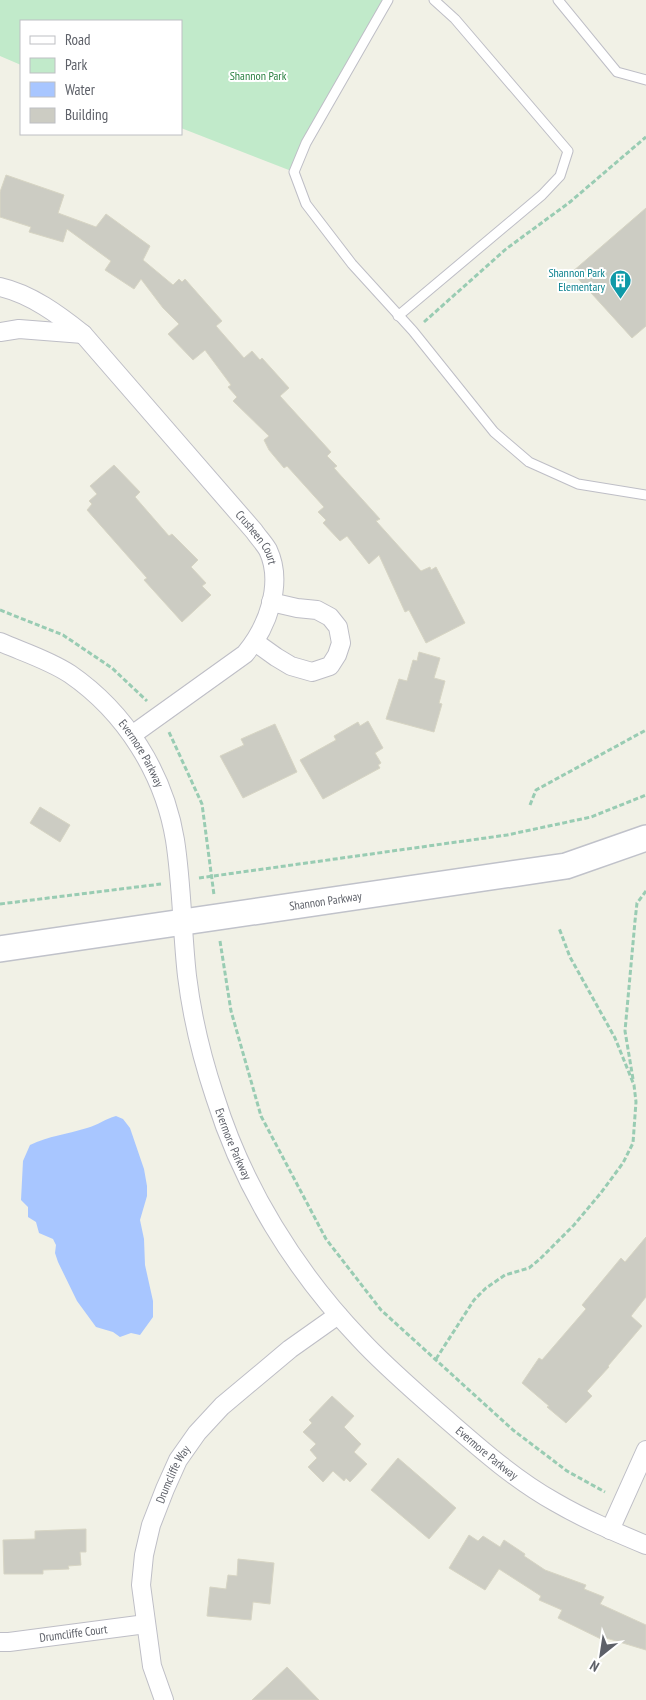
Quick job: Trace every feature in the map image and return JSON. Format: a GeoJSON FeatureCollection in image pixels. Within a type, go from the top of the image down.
{"type":"FeatureCollection","features":[{"type":"Feature","properties":{"kind":"street","name":"Crusheen Court"},"geometry":{"type":"LineString","coordinates":[[0,287],[35,302],[62,317],[83,334],[254,531],[267,549],[274,568],[274,591],[255,642],[244,654],[132,735]]}},
{"type":"Feature","properties":{"kind":"street"},"geometry":{"type":"LineString","coordinates":[[0,332],[19,329],[83,334]]}},
{"type":"Feature","properties":{"kind":"street"},"geometry":{"type":"LineString","coordinates":[[255,642],[291,666],[312,672],[330,666],[337,655],[341,643],[338,628],[330,617],[317,610],[271,602]]}},
{"type":"Feature","properties":{"kind":"street","name":"Evermore Parkway"},"geometry":{"type":"LineString","coordinates":[[0,642],[52,664],[68,673],[109,707],[132,735],[149,762],[162,792],[175,838],[192,1010],[215,1098],[240,1162],[266,1213],[303,1270],[338,1315],[401,1380],[499,1464],[554,1502],[610,1530],[646,1545]]}},
{"type":"Feature","properties":{"kind":"street","name":"Shannon Parkway"},"geometry":{"type":"LineString","coordinates":[[0,948],[566,866],[646,838]]}},
{"type":"Feature","properties":{"kind":"street","name":"Drumcliffe Way"},"geometry":{"type":"LineString","coordinates":[[164,1700],[152,1666],[141,1585],[144,1555],[151,1525],[178,1460],[197,1433],[222,1406],[290,1349],[338,1315]]}},
{"type":"Feature","properties":{"kind":"street"},"geometry":{"type":"LineString","coordinates":[[610,1530],[646,1450]]}},
{"type":"Feature","properties":{"kind":"street","name":"Drumcliffe Court"},"geometry":{"type":"LineString","coordinates":[[0,1642],[146,1624]]}},
{"type":"Feature","properties":{"kind":"lane"},"geometry":{"type":"LineString","coordinates":[[388,0],[306,143],[294,172],[306,204],[352,264],[413,331],[494,432],[529,462],[578,484],[646,495]]}},
{"type":"Feature","properties":{"kind":"lane"},"geometry":{"type":"LineString","coordinates":[[398,316],[542,196],[560,176],[568,151],[455,19],[434,0]]}},
{"type":"Feature","properties":{"kind":"lane"},"geometry":{"type":"LineString","coordinates":[[558,0],[617,72],[646,80]]}},
{"type":"Feature","properties":{"kind":"path"},"geometry":{"type":"LineString","coordinates":[[413,331],[506,249],[570,202],[646,137]]}},
{"type":"Feature","properties":{"kind":"path"},"geometry":{"type":"LineString","coordinates":[[0,610],[63,635],[112,668],[162,714],[202,804],[231,1011],[261,1116],[326,1239],[381,1310],[513,1430],[567,1471],[622,1502]]}},
{"type":"Feature","properties":{"kind":"path"},"geometry":{"type":"LineString","coordinates":[[530,805],[536,790],[646,730]]}},
{"type":"Feature","properties":{"kind":"path"},"geometry":{"type":"LineString","coordinates":[[0,904],[507,835],[591,817],[646,795]]}},
{"type":"Feature","properties":{"kind":"path"},"geometry":{"type":"LineString","coordinates":[[436,1359],[474,1300],[486,1288],[505,1275],[528,1268],[540,1259],[574,1225],[600,1194],[623,1163],[633,1143],[636,1102],[625,1031],[634,920],[637,903],[646,891]]}},
{"type":"Feature","properties":{"kind":"path"},"geometry":{"type":"LineString","coordinates":[[559,928],[570,957],[615,1038],[634,1085]]}},
{"type":"Feature","properties":{"kind":"green space","name":"Shannon Park"},"geometry":{"type":"Polygon","coordinates":[[[0,0],[388,0],[294,172],[182,128],[182,20],[20,20],[20,65],[0,56],[0,0]]]}},
{"type":"Feature","properties":{"kind":"water"},"geometry":{"type":"Polygon","coordinates":[[[116,1116],[123,1119],[130,1128],[144,1169],[147,1196],[140,1220],[144,1239],[145,1265],[153,1301],[153,1317],[140,1335],[131,1333],[120,1337],[113,1332],[96,1327],[77,1301],[58,1262],[55,1253],[56,1245],[53,1239],[39,1233],[36,1222],[28,1217],[28,1207],[21,1200],[23,1161],[30,1145],[51,1137],[91,1127],[116,1116]]]}},
{"type":"Feature","properties":{"kind":"building"},"geometry":{"type":"Polygon","coordinates":[[[6,175],[64,195],[58,213],[96,227],[106,214],[150,246],[143,260],[173,285],[179,279],[182,282],[185,279],[222,321],[216,326],[244,358],[252,351],[260,360],[262,358],[289,388],[280,396],[331,452],[327,456],[337,466],[334,468],[380,519],[376,521],[421,571],[430,567],[431,570],[436,567],[465,623],[426,643],[409,610],[405,612],[379,555],[369,564],[347,536],[340,541],[323,523],[326,520],[318,512],[324,507],[287,466],[284,468],[269,450],[264,440],[269,436],[233,401],[237,397],[228,387],[231,385],[205,350],[193,360],[168,334],[179,324],[163,308],[141,279],[134,289],[105,270],[111,261],[67,229],[63,242],[29,232],[31,227],[0,217],[0,192],[6,175]]]}},
{"type":"Feature","properties":{"kind":"building","name":"Shannon Park Elementary"},"geometry":{"type":"Polygon","coordinates":[[[646,208],[646,326],[632,338],[572,272],[646,208]]]}},
{"type":"Feature","properties":{"kind":"building"},"geometry":{"type":"Polygon","coordinates":[[[114,465],[140,492],[135,497],[169,536],[172,534],[198,560],[191,567],[206,583],[202,586],[211,595],[182,622],[144,580],[147,578],[87,510],[92,504],[89,501],[97,494],[90,486],[114,465]]]}},
{"type":"Feature","properties":{"kind":"building"},"geometry":{"type":"Polygon","coordinates":[[[419,652],[440,658],[434,678],[445,681],[439,703],[442,704],[434,732],[386,719],[399,679],[407,681],[413,660],[417,661],[419,652]]]}},
{"type":"Feature","properties":{"kind":"building"},"geometry":{"type":"Polygon","coordinates":[[[368,721],[383,748],[375,753],[381,763],[378,765],[380,768],[323,799],[300,760],[336,740],[334,736],[358,722],[360,726],[368,721]]]}},
{"type":"Feature","properties":{"kind":"building"},"geometry":{"type":"Polygon","coordinates":[[[275,724],[297,772],[243,798],[220,756],[244,745],[241,739],[275,724]]]}},
{"type":"Feature","properties":{"kind":"building"},"geometry":{"type":"Polygon","coordinates":[[[40,807],[70,825],[60,842],[30,823],[40,807]]]}},
{"type":"Feature","properties":{"kind":"building"},"geometry":{"type":"Polygon","coordinates":[[[646,1237],[646,1297],[631,1316],[642,1326],[587,1391],[592,1396],[566,1423],[522,1383],[539,1358],[542,1360],[586,1309],[582,1305],[621,1258],[625,1262],[646,1237]]]}},
{"type":"Feature","properties":{"kind":"building"},"geometry":{"type":"Polygon","coordinates":[[[332,1396],[354,1416],[344,1427],[361,1444],[354,1452],[367,1464],[350,1482],[346,1478],[344,1481],[333,1471],[323,1482],[308,1467],[317,1458],[310,1450],[316,1444],[303,1432],[312,1423],[309,1420],[332,1396]]]}},
{"type":"Feature","properties":{"kind":"building"},"geometry":{"type":"Polygon","coordinates":[[[398,1458],[456,1508],[429,1539],[371,1490],[398,1458]]]}},
{"type":"Feature","properties":{"kind":"building"},"geometry":{"type":"Polygon","coordinates":[[[86,1529],[86,1552],[80,1552],[81,1565],[68,1566],[69,1569],[43,1570],[43,1574],[4,1574],[3,1540],[35,1539],[35,1531],[86,1529]]]}},
{"type":"Feature","properties":{"kind":"building"},"geometry":{"type":"Polygon","coordinates":[[[469,1535],[478,1541],[483,1536],[500,1547],[504,1540],[545,1570],[586,1585],[584,1589],[604,1597],[600,1604],[646,1625],[646,1650],[606,1638],[605,1641],[558,1618],[562,1610],[539,1600],[541,1596],[499,1569],[485,1590],[449,1568],[469,1535]]]}},
{"type":"Feature","properties":{"kind":"building"},"geometry":{"type":"Polygon","coordinates":[[[238,1559],[274,1563],[270,1604],[253,1602],[251,1620],[207,1616],[210,1587],[226,1589],[228,1575],[237,1576],[238,1559]]]}},
{"type":"Feature","properties":{"kind":"building"},"geometry":{"type":"Polygon","coordinates":[[[287,1667],[319,1700],[252,1700],[287,1667]]]}},
{"type":"Feature","properties":{"kind":"place","name":"Shannon Park Elementary"},"geometry":{"type":"Point","coordinates":[621,299]}}]}
